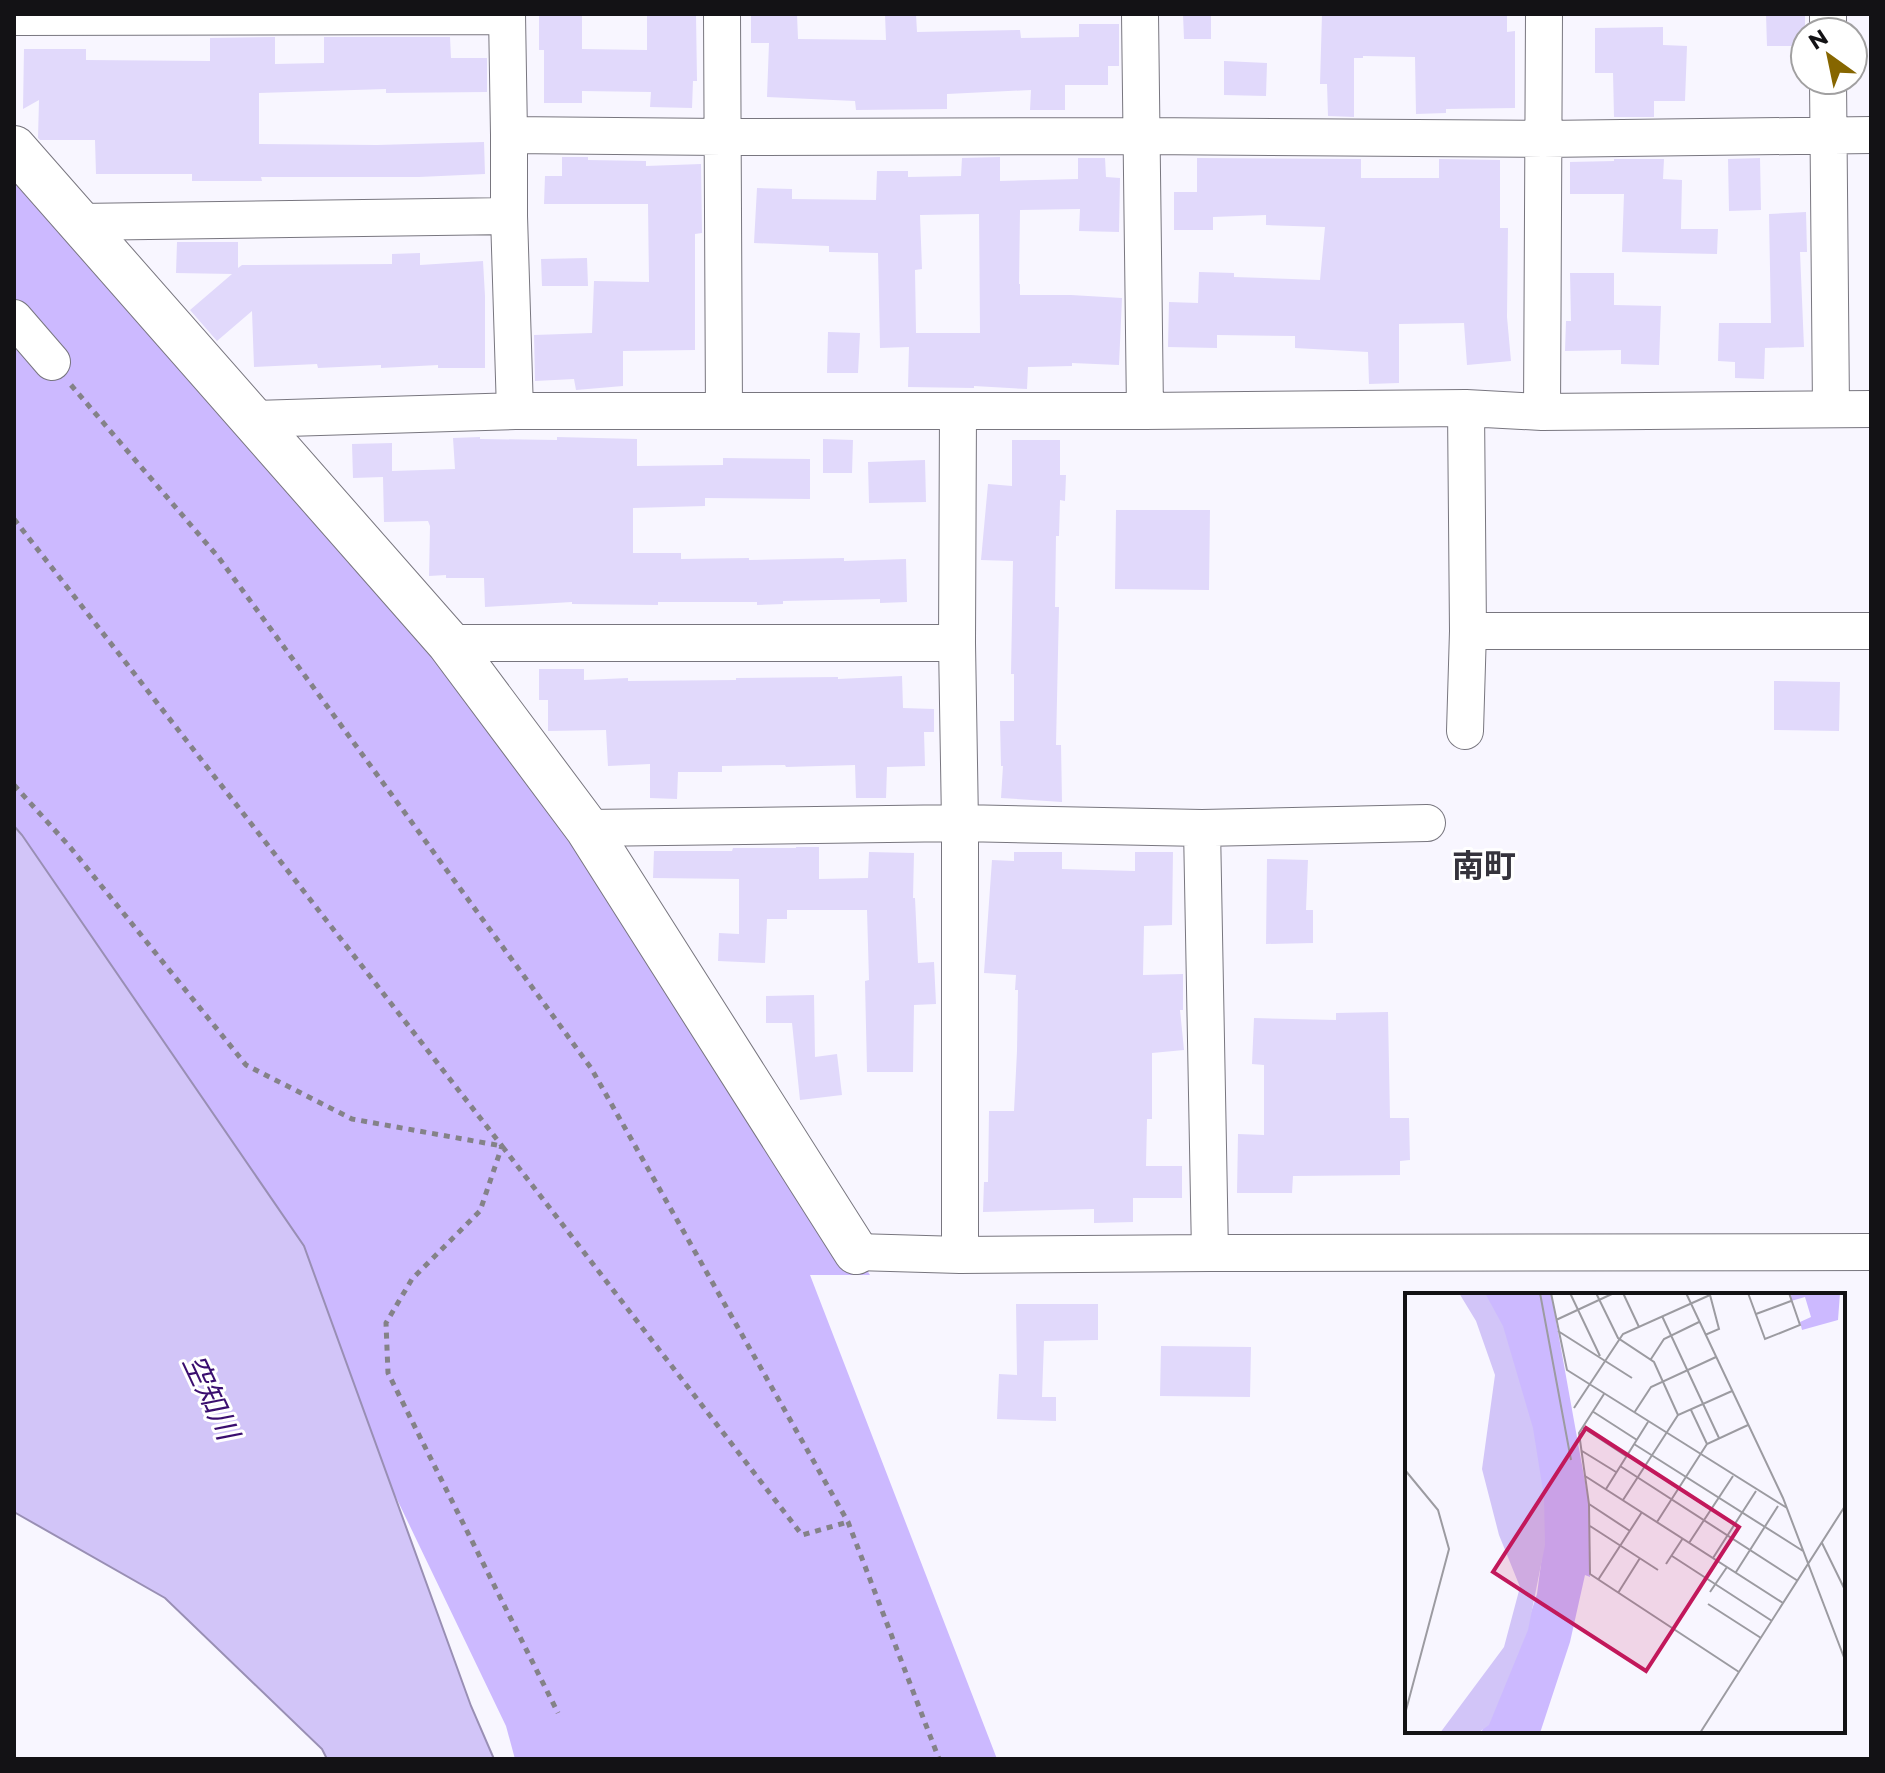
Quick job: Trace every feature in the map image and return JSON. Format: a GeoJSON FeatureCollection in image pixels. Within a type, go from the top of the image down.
{"type":"FeatureCollection","features":[{"type":"Feature","properties":{"kind":"street"},"geometry":{"type":"LineString","coordinates":[[722,14],[724,411]]}},
{"type":"Feature","properties":{"kind":"street"},"geometry":{"type":"LineString","coordinates":[[1140,14],[1145,411]]}},
{"type":"Feature","properties":{"kind":"street"},"geometry":{"type":"LineString","coordinates":[[1542,412],[1544,14]]}},
{"type":"Feature","properties":{"kind":"street"},"geometry":{"type":"LineString","coordinates":[[14,17],[507,15],[515,411]]}},
{"type":"Feature","properties":{"kind":"street"},"geometry":{"type":"LineString","coordinates":[[1828,96],[1831,409]]}},
{"type":"Feature","properties":{"kind":"street"},"geometry":{"type":"LineString","coordinates":[[509,135],[1543,139],[1871,135]]}},
{"type":"Feature","properties":{"kind":"street"},"geometry":{"type":"LineString","coordinates":[[14,148],[449,643],[587,828],[856,1252],[960,1255],[1871,1252]]}},
{"type":"Feature","properties":{"kind":"street"},"geometry":{"type":"LineString","coordinates":[[78,222],[509,216]]}},
{"type":"Feature","properties":{"kind":"street"},"geometry":{"type":"LineString","coordinates":[[14,318],[52,362]]}},
{"type":"Feature","properties":{"kind":"street"},"geometry":{"type":"LineString","coordinates":[[254,419],[515,411],[1466,408],[1542,412],[1871,409]]}},
{"type":"Feature","properties":{"kind":"street"},"geometry":{"type":"LineString","coordinates":[[1465,731],[1468,631],[1466,408]]}},
{"type":"Feature","properties":{"kind":"street"},"geometry":{"type":"LineString","coordinates":[[958,411],[960,1255]]}},
{"type":"Feature","properties":{"kind":"street"},"geometry":{"type":"LineString","coordinates":[[1468,631],[1871,631]]}},
{"type":"Feature","properties":{"kind":"street"},"geometry":{"type":"LineString","coordinates":[[449,643],[957,643]]}},
{"type":"Feature","properties":{"kind":"street"},"geometry":{"type":"LineString","coordinates":[[587,828],[960,823],[1202,828],[1427,823]]}},
{"type":"Feature","properties":{"kind":"street"},"geometry":{"type":"LineString","coordinates":[[1202,828],[1210,1253]]}},
{"type":"Feature","properties":{"kind":"path"},"geometry":{"type":"LineString","coordinates":[[52,362],[219,558],[591,1068],[848,1522],[939,1759]]}},
{"type":"Feature","properties":{"kind":"path"},"geometry":{"type":"LineString","coordinates":[[14,519],[802,1535],[848,1522]]}},
{"type":"Feature","properties":{"kind":"path"},"geometry":{"type":"LineString","coordinates":[[14,785],[70,847],[246,1065],[352,1119],[502,1146]]}},
{"type":"Feature","properties":{"kind":"path"},"geometry":{"type":"LineString","coordinates":[[502,1146],[480,1211],[412,1279],[386,1323],[388,1373],[558,1713]]}},
{"type":"Feature","properties":{"kind":"shaded area"},"geometry":{"type":"Polygon","coordinates":[[[14,148],[78,222],[641,912],[870,1275],[810,1275],[997,1759],[515,1759],[506,1726],[331,1362],[14,860],[14,148]]]}},
{"type":"Feature","properties":{"kind":"water","name":"空知川"},"geometry":{"type":"Polygon","coordinates":[[[14,826],[304,1246],[471,1706],[494,1759],[327,1759],[322,1749],[165,1598],[14,1512],[14,826]]]}},
{"type":"Feature","properties":{"kind":"building"},"geometry":{"type":"Polygon","coordinates":[[[539,14],[582,14],[582,49],[647,50],[647,14],[696,14],[697,81],[693,81],[692,108],[650,107],[651,92],[582,91],[582,103],[544,103],[544,50],[539,50],[539,14]]]}},
{"type":"Feature","properties":{"kind":"building"},"geometry":{"type":"Polygon","coordinates":[[[751,14],[797,14],[798,39],[886,40],[885,14],[916,14],[917,32],[1020,30],[1021,38],[1079,37],[1079,24],[1119,24],[1119,66],[1108,66],[1108,85],[1065,85],[1065,110],[1030,110],[1031,90],[947,94],[947,109],[856,110],[855,101],[767,97],[769,43],[751,43],[751,14]]]}},
{"type":"Feature","properties":{"kind":"building"},"geometry":{"type":"Polygon","coordinates":[[[1183,14],[1211,14],[1211,39],[1184,39],[1183,14]]]}},
{"type":"Feature","properties":{"kind":"building"},"geometry":{"type":"Polygon","coordinates":[[[1322,14],[1507,14],[1507,32],[1515,31],[1515,108],[1446,109],[1446,113],[1416,114],[1415,57],[1363,56],[1354,58],[1354,117],[1328,116],[1327,84],[1320,84],[1322,14]]]}},
{"type":"Feature","properties":{"kind":"building"},"geometry":{"type":"Polygon","coordinates":[[[1766,14],[1805,14],[1789,16],[1789,46],[1767,46],[1766,14]]]}},
{"type":"Feature","properties":{"kind":"building"},"geometry":{"type":"Polygon","coordinates":[[[1663,27],[1663,45],[1687,46],[1685,101],[1654,101],[1654,117],[1614,117],[1613,73],[1595,73],[1595,28],[1663,27]]]}},
{"type":"Feature","properties":{"kind":"building"},"geometry":{"type":"Polygon","coordinates":[[[275,37],[275,64],[324,63],[324,37],[450,37],[451,58],[487,58],[487,92],[386,93],[386,89],[259,93],[259,144],[484,142],[485,174],[192,181],[192,174],[96,174],[95,140],[40,140],[39,100],[23,109],[24,49],[86,49],[86,60],[210,61],[210,38],[275,37]]]}},
{"type":"Feature","properties":{"kind":"building"},"geometry":{"type":"Polygon","coordinates":[[[1224,61],[1267,63],[1266,96],[1224,95],[1224,61]]]}},
{"type":"Feature","properties":{"kind":"building"},"geometry":{"type":"Polygon","coordinates":[[[562,157],[646,161],[646,166],[701,164],[702,233],[695,234],[695,350],[623,351],[623,386],[576,390],[574,379],[535,381],[534,335],[592,333],[594,281],[649,282],[648,204],[544,204],[545,176],[562,176],[562,157]]]}},
{"type":"Feature","properties":{"kind":"building"},"geometry":{"type":"Polygon","coordinates":[[[1000,157],[1000,181],[1078,179],[1078,158],[1105,158],[1106,177],[1120,178],[1119,232],[1079,231],[1080,209],[1020,210],[1019,284],[1020,295],[1122,298],[1119,365],[1072,363],[1072,366],[1028,367],[1027,389],[908,387],[909,347],[880,348],[878,253],[829,252],[829,246],[754,243],[757,188],[792,189],[792,199],[876,200],[877,171],[908,171],[908,177],[961,176],[962,158],[1000,157]],[[979,214],[920,215],[922,269],[915,270],[916,333],[980,333],[979,214]]]}},
{"type":"Feature","properties":{"kind":"building"},"geometry":{"type":"Polygon","coordinates":[[[1197,158],[1361,159],[1361,178],[1439,178],[1439,159],[1500,160],[1500,228],[1508,228],[1507,317],[1511,361],[1467,365],[1464,323],[1399,324],[1399,383],[1369,384],[1368,352],[1295,348],[1295,336],[1217,335],[1217,348],[1168,347],[1169,302],[1198,303],[1199,272],[1234,273],[1234,277],[1320,280],[1325,227],[1266,225],[1266,215],[1213,217],[1213,230],[1174,230],[1174,192],[1197,192],[1197,158]]]}},
{"type":"Feature","properties":{"kind":"building"},"geometry":{"type":"Polygon","coordinates":[[[1760,158],[1761,210],[1729,211],[1728,159],[1760,158]]]}},
{"type":"Feature","properties":{"kind":"building"},"geometry":{"type":"Polygon","coordinates":[[[1664,159],[1663,179],[1682,180],[1681,229],[1718,229],[1717,254],[1622,252],[1624,194],[1570,194],[1570,162],[1664,159]]]}},
{"type":"Feature","properties":{"kind":"building"},"geometry":{"type":"Polygon","coordinates":[[[1806,212],[1807,252],[1800,252],[1804,347],[1765,348],[1764,379],[1735,378],[1735,362],[1718,361],[1719,323],[1771,323],[1769,214],[1806,212]]]}},
{"type":"Feature","properties":{"kind":"building"},"geometry":{"type":"Polygon","coordinates":[[[177,242],[238,242],[238,268],[242,265],[392,264],[392,254],[420,253],[420,265],[483,261],[485,368],[438,368],[438,365],[381,368],[381,365],[318,368],[317,364],[254,367],[252,311],[217,341],[190,310],[232,274],[176,273],[177,242]]]}},
{"type":"Feature","properties":{"kind":"building"},"geometry":{"type":"Polygon","coordinates":[[[587,258],[588,286],[542,286],[541,259],[587,258]]]}},
{"type":"Feature","properties":{"kind":"building"},"geometry":{"type":"Polygon","coordinates":[[[1570,273],[1614,273],[1614,305],[1661,306],[1659,365],[1621,364],[1621,350],[1565,351],[1566,321],[1571,321],[1570,273]]]}},
{"type":"Feature","properties":{"kind":"building"},"geometry":{"type":"Polygon","coordinates":[[[828,332],[860,333],[858,373],[827,373],[828,332]]]}},
{"type":"Feature","properties":{"kind":"building"},"geometry":{"type":"Polygon","coordinates":[[[453,438],[637,439],[637,466],[723,465],[723,458],[810,459],[810,499],[705,498],[705,506],[633,508],[633,553],[681,553],[681,559],[906,559],[907,602],[880,603],[880,599],[783,601],[783,604],[757,605],[757,602],[658,602],[658,605],[572,602],[485,607],[484,578],[429,576],[428,521],[384,522],[383,477],[353,478],[352,444],[392,443],[392,471],[455,469],[453,438]]]}},
{"type":"Feature","properties":{"kind":"building"},"geometry":{"type":"Polygon","coordinates":[[[823,439],[853,440],[852,473],[823,473],[823,439]]]}},
{"type":"Feature","properties":{"kind":"building"},"geometry":{"type":"Polygon","coordinates":[[[1012,440],[1060,440],[1060,475],[1066,475],[1065,501],[1060,500],[1059,536],[1056,536],[1055,607],[1059,607],[1056,745],[1061,745],[1062,802],[1001,798],[1003,766],[1000,721],[1014,721],[1014,674],[1011,674],[1013,561],[981,560],[988,484],[1012,486],[1012,440]]]}},
{"type":"Feature","properties":{"kind":"building"},"geometry":{"type":"Polygon","coordinates":[[[925,460],[926,502],[869,503],[868,462],[925,460]]]}},
{"type":"Feature","properties":{"kind":"building"},"geometry":{"type":"Polygon","coordinates":[[[1116,510],[1210,510],[1209,590],[1115,589],[1116,510]]]}},
{"type":"Feature","properties":{"kind":"building"},"geometry":{"type":"Polygon","coordinates":[[[539,669],[584,669],[584,680],[628,678],[628,681],[902,676],[903,708],[934,709],[934,732],[924,732],[925,766],[887,767],[886,798],[856,798],[855,765],[785,765],[722,766],[722,772],[678,772],[677,799],[650,798],[650,764],[608,766],[606,730],[548,731],[548,700],[539,700],[539,669]]]}},
{"type":"Feature","properties":{"kind":"building"},"geometry":{"type":"Polygon","coordinates":[[[1774,681],[1840,682],[1839,731],[1774,730],[1774,681]]]}},
{"type":"Feature","properties":{"kind":"building"},"geometry":{"type":"Polygon","coordinates":[[[819,847],[819,879],[868,878],[869,852],[914,853],[913,898],[918,963],[934,962],[936,1004],[914,1005],[913,1072],[867,1072],[867,910],[787,910],[787,919],[767,919],[765,963],[718,961],[719,933],[739,934],[739,879],[653,878],[654,851],[819,847]]]}},
{"type":"Feature","properties":{"kind":"building"},"geometry":{"type":"Polygon","coordinates":[[[1014,852],[1062,852],[1062,869],[1135,871],[1135,852],[1173,852],[1172,925],[1144,926],[1143,975],[1183,974],[1183,1010],[1180,1010],[1184,1050],[1152,1053],[1152,1119],[1147,1119],[1146,1166],[1182,1166],[1182,1198],[1133,1198],[1133,1222],[1094,1223],[1094,1209],[983,1212],[984,1182],[988,1182],[989,1111],[1014,1111],[1016,975],[984,973],[992,860],[1014,861],[1014,852]]]}},
{"type":"Feature","properties":{"kind":"building"},"geometry":{"type":"Polygon","coordinates":[[[1267,859],[1308,860],[1306,910],[1313,910],[1313,943],[1266,944],[1267,859]]]}},
{"type":"Feature","properties":{"kind":"building"},"geometry":{"type":"Polygon","coordinates":[[[814,995],[815,1057],[837,1054],[842,1095],[800,1100],[792,1023],[766,1023],[766,996],[814,995]]]}},
{"type":"Feature","properties":{"kind":"building"},"geometry":{"type":"Polygon","coordinates":[[[1388,1012],[1390,1118],[1409,1118],[1410,1160],[1400,1161],[1400,1175],[1293,1176],[1292,1193],[1237,1193],[1238,1134],[1264,1135],[1264,1065],[1252,1064],[1254,1018],[1336,1020],[1336,1013],[1388,1012]]]}},
{"type":"Feature","properties":{"kind":"building"},"geometry":{"type":"Polygon","coordinates":[[[1016,1304],[1098,1304],[1098,1340],[1044,1341],[1042,1397],[1056,1397],[1056,1421],[997,1419],[999,1374],[1017,1375],[1016,1304]]]}},
{"type":"Feature","properties":{"kind":"building"},"geometry":{"type":"Polygon","coordinates":[[[1161,1346],[1251,1347],[1250,1397],[1160,1396],[1161,1346]]]}},
{"type":"Feature","properties":{"kind":"district","name":"南町"},"geometry":{"type":"Point","coordinates":[1484,865]}}]}
